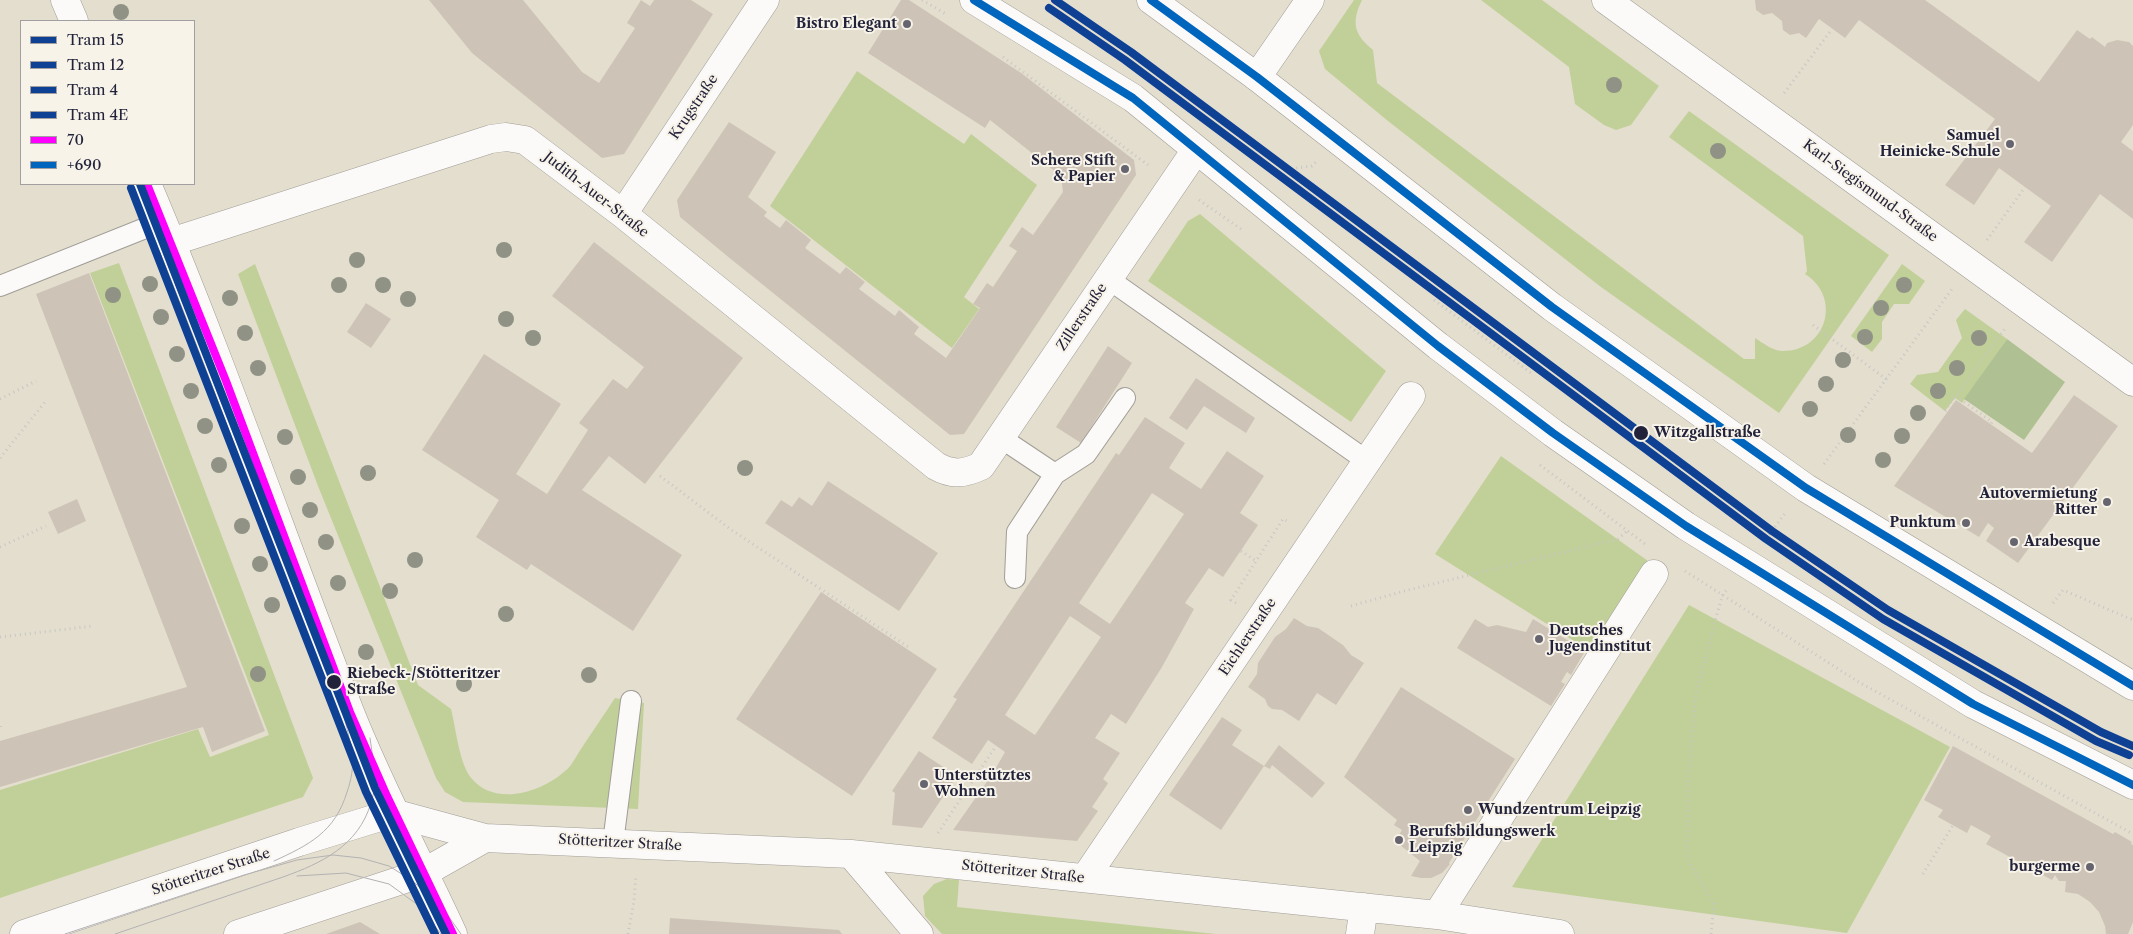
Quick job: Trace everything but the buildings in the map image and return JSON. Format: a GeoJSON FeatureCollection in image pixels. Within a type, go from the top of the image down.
{"type":"FeatureCollection","features":[{"type":"Feature","properties":{"kind":"street"},"geometry":{"type":"LineString","coordinates":[[65,0],[74,20]]}},
{"type":"Feature","properties":{"kind":"street","name":"Krugstraße"},"geometry":{"type":"LineString","coordinates":[[623,214],[765,0]]}},
{"type":"Feature","properties":{"kind":"street"},"geometry":{"type":"LineString","coordinates":[[974,0],[1133,98],[1438,346],[1553,433],[1686,526],[1973,704],[2133,785]]}},
{"type":"Feature","properties":{"kind":"street"},"geometry":{"type":"LineString","coordinates":[[1151,0],[1257,78],[1552,307],[1806,488],[2133,686]]}},
{"type":"Feature","properties":{"kind":"street"},"geometry":{"type":"LineString","coordinates":[[1257,78],[1310,0]]}},
{"type":"Feature","properties":{"kind":"street","name":"Karl-Siegismund-Straße"},"geometry":{"type":"LineString","coordinates":[[1606,0],[2133,382]]}},
{"type":"Feature","properties":{"kind":"street","name":"Judith-Auer-Straße"},"geometry":{"type":"LineString","coordinates":[[167,232],[491,139],[506,137],[525,140],[623,214],[936,466],[947,472],[960,474]]}},
{"type":"Feature","properties":{"kind":"street","name":"Zillerstraße"},"geometry":{"type":"LineString","coordinates":[[960,474],[981,466],[1172,182],[1196,150]]}},
{"type":"Feature","properties":{"kind":"street"},"geometry":{"type":"LineString","coordinates":[[147,185],[266,488],[350,711],[394,813],[453,934]]}},
{"type":"Feature","properties":{"kind":"street","name":"Eichlerstraße"},"geometry":{"type":"LineString","coordinates":[[1085,878],[1411,396]]}},
{"type":"Feature","properties":{"kind":"street"},"geometry":{"type":"LineString","coordinates":[[1437,915],[1654,574]]}},
{"type":"Feature","properties":{"kind":"street","name":"Stötteritzer Straße"},"geometry":{"type":"LineString","coordinates":[[24,934],[305,840],[394,813],[485,838],[851,854],[1437,915],[1560,934]]}},
{"type":"Feature","properties":{"kind":"street"},"geometry":{"type":"LineString","coordinates":[[238,934],[423,873],[485,838]]}},
{"type":"Feature","properties":{"kind":"street"},"geometry":{"type":"LineString","coordinates":[[851,854],[919,934]]}},
{"type":"Feature","properties":{"kind":"street"},"geometry":{"type":"LineString","coordinates":[[1360,934],[1364,907]]}},
{"type":"Feature","properties":{"kind":"lane"},"geometry":{"type":"LineString","coordinates":[[0,286],[167,232]]}},
{"type":"Feature","properties":{"kind":"lane"},"geometry":{"type":"LineString","coordinates":[[1107,278],[1367,461]]}},
{"type":"Feature","properties":{"kind":"lane"},"geometry":{"type":"LineString","coordinates":[[1015,578],[1017,532],[1055,474],[1086,454],[1125,398]]}},
{"type":"Feature","properties":{"kind":"lane"},"geometry":{"type":"LineString","coordinates":[[1001,438],[1055,474]]}},
{"type":"Feature","properties":{"kind":"lane"},"geometry":{"type":"LineString","coordinates":[[625,843],[631,701]]}},
{"type":"Feature","properties":{"kind":"path"},"geometry":{"type":"LineString","coordinates":[[1767,115],[1832,29]]}},
{"type":"Feature","properties":{"kind":"path"},"geometry":{"type":"LineString","coordinates":[[1019,68],[1172,182]]}},
{"type":"Feature","properties":{"kind":"path"},"geometry":{"type":"LineString","coordinates":[[1277,182],[1289,170],[1312,166],[1320,156]]}},
{"type":"Feature","properties":{"kind":"path"},"geometry":{"type":"LineString","coordinates":[[1999,224],[2025,187]]}},
{"type":"Feature","properties":{"kind":"path"},"geometry":{"type":"LineString","coordinates":[[1820,468],[1970,264]]}},
{"type":"Feature","properties":{"kind":"path"},"geometry":{"type":"LineString","coordinates":[[1945,411],[2023,302]]}},
{"type":"Feature","properties":{"kind":"path"},"geometry":{"type":"LineString","coordinates":[[1813,325],[1886,379]]}},
{"type":"Feature","properties":{"kind":"path"},"geometry":{"type":"LineString","coordinates":[[0,399],[36,381]]}},
{"type":"Feature","properties":{"kind":"path"},"geometry":{"type":"LineString","coordinates":[[1956,396],[1992,422],[1991,424]]}},
{"type":"Feature","properties":{"kind":"path"},"geometry":{"type":"LineString","coordinates":[[0,458],[45,402]]}},
{"type":"Feature","properties":{"kind":"path"},"geometry":{"type":"LineString","coordinates":[[660,476],[733,531],[910,648]]}},
{"type":"Feature","properties":{"kind":"path"},"geometry":{"type":"LineString","coordinates":[[1231,600],[1283,519]]}},
{"type":"Feature","properties":{"kind":"path"},"geometry":{"type":"LineString","coordinates":[[0,547],[46,526]]}},
{"type":"Feature","properties":{"kind":"path"},"geometry":{"type":"LineString","coordinates":[[1351,606],[1408,590],[1618,539],[1627,531]]}},
{"type":"Feature","properties":{"kind":"path"},"geometry":{"type":"LineString","coordinates":[[1241,551],[1256,561]]}},
{"type":"Feature","properties":{"kind":"path"},"geometry":{"type":"LineString","coordinates":[[2050,607],[2063,590],[2133,620]]}},
{"type":"Feature","properties":{"kind":"path"},"geometry":{"type":"LineString","coordinates":[[1711,934],[1714,904],[1688,858],[1688,782],[1696,694],[1724,594]]}},
{"type":"Feature","properties":{"kind":"path"},"geometry":{"type":"LineString","coordinates":[[0,636],[93,626]]}},
{"type":"Feature","properties":{"kind":"path"},"geometry":{"type":"LineString","coordinates":[[920,861],[996,746]]}},
{"type":"Feature","properties":{"kind":"path"},"geometry":{"type":"LineString","coordinates":[[1923,874],[1953,825]]}},
{"type":"Feature","properties":{"kind":"path"},"geometry":{"type":"LineString","coordinates":[[625,843],[634,901],[628,934]]}},
{"type":"Feature","properties":{"kind":"green space"},"geometry":{"type":"Polygon","coordinates":[[[1354,0],[1362,0],[1356,15],[1356,28],[1362,39],[1373,50],[1377,83],[1744,359],[1755,359],[1755,338],[1779,351],[1798,349],[1810,342],[1819,333],[1824,321],[1826,308],[1823,296],[1816,284],[1805,274],[1807,271],[1803,236],[1669,137],[1689,111],[1889,255],[1779,413],[1601,287],[1388,121],[1325,69],[1319,51],[1354,0]]]}},
{"type":"Feature","properties":{"kind":"green space"},"geometry":{"type":"Polygon","coordinates":[[[1481,0],[1542,0],[1659,86],[1631,125],[1616,130],[1604,125],[1575,104],[1569,67],[1481,0]]]}},
{"type":"Feature","properties":{"kind":"green space"},"geometry":{"type":"Polygon","coordinates":[[[857,71],[964,144],[971,134],[1037,185],[964,297],[979,309],[952,348],[770,206],[857,71]]]}},
{"type":"Feature","properties":{"kind":"green space"},"geometry":{"type":"Polygon","coordinates":[[[1200,214],[1386,371],[1351,422],[1148,281],[1188,221],[1200,214]]]}},
{"type":"Feature","properties":{"kind":"green space"},"geometry":{"type":"Polygon","coordinates":[[[119,263],[313,778],[303,797],[0,898],[0,790],[198,729],[210,757],[269,735],[90,273],[119,263]]]}},
{"type":"Feature","properties":{"kind":"green space"},"geometry":{"type":"Polygon","coordinates":[[[255,264],[418,685],[451,709],[461,755],[472,779],[482,788],[493,793],[519,793],[544,785],[555,779],[570,766],[615,698],[644,703],[638,809],[463,802],[445,792],[436,778],[318,486],[238,274],[255,264]]]}},
{"type":"Feature","properties":{"kind":"green space"},"geometry":{"type":"Polygon","coordinates":[[[1902,264],[1925,281],[1909,304],[1894,304],[1882,322],[1882,339],[1872,352],[1851,336],[1902,264]]]}},
{"type":"Feature","properties":{"kind":"green space"},"geometry":{"type":"Polygon","coordinates":[[[1965,309],[2007,339],[1962,403],[1955,398],[1945,411],[1910,384],[1917,375],[1938,372],[1962,338],[1956,320],[1965,309]]]}},
{"type":"Feature","properties":{"kind":"green space"},"geometry":{"type":"Polygon","coordinates":[[[2007,339],[2065,382],[2024,440],[1964,399],[2007,339]]]}},
{"type":"Feature","properties":{"kind":"green space"},"geometry":{"type":"Polygon","coordinates":[[[1501,456],[1648,561],[1590,651],[1435,554],[1501,456]]]}},
{"type":"Feature","properties":{"kind":"green space"},"geometry":{"type":"Polygon","coordinates":[[[1689,605],[1950,747],[1847,933],[1512,887],[1689,605]]]}},
{"type":"Feature","properties":{"kind":"green space"},"geometry":{"type":"Polygon","coordinates":[[[947,879],[959,880],[957,907],[1216,934],[942,934],[925,916],[923,896],[934,884],[947,879]]]}},
{"type":"Feature","properties":{"kind":"tram line","name":"15"},"geometry":{"type":"LineString","coordinates":[[1055,0],[1131,52],[1772,531],[1888,610],[2101,732],[2133,746]]}},
{"type":"Feature","properties":{"kind":"tram line","name":"12"},"geometry":{"type":"LineString","coordinates":[[1049,8],[1125,60],[1766,539],[1883,619],[2096,741],[2129,755]]}},
{"type":"Feature","properties":{"kind":"tram line","name":"4"},"geometry":{"type":"LineString","coordinates":[[140,185],[375,788],[446,934]]}},
{"type":"Feature","properties":{"kind":"tram line","name":"4E"},"geometry":{"type":"LineString","coordinates":[[131,188],[366,792],[435,934]]}},
{"type":"Feature","properties":{"kind":"tram line"},"geometry":{"type":"LineString","coordinates":[[274,861],[319,836],[328,827],[342,806],[350,783],[353,763],[341,705]]}},
{"type":"Feature","properties":{"kind":"tram line"},"geometry":{"type":"LineString","coordinates":[[115,934],[283,877],[311,866],[337,851],[357,831],[371,803],[375,782],[370,738]]}},
{"type":"Feature","properties":{"kind":"tram line"},"geometry":{"type":"LineString","coordinates":[[65,934],[244,875],[297,860],[333,855],[361,858],[389,866],[437,900],[461,934]]}},
{"type":"Feature","properties":{"kind":"tram line"},"geometry":{"type":"LineString","coordinates":[[297,876],[346,873],[389,884],[418,905],[441,934]]}},
{"type":"Feature","properties":{"kind":"transit line","name":"+690"},"geometry":{"type":"LineString","coordinates":[[974,0],[1133,98],[1438,346],[1553,433],[1686,526],[1973,704],[2133,785]]}},
{"type":"Feature","properties":{"kind":"transit line","name":"+690"},"geometry":{"type":"LineString","coordinates":[[1151,0],[1257,77],[1552,307],[1806,488],[2133,686]]}},
{"type":"Feature","properties":{"kind":"transit line","name":"70"},"geometry":{"type":"LineString","coordinates":[[147,185],[226,381],[350,712],[387,796],[453,934]]}},
{"type":"Feature","properties":{"kind":"place","name":"Bistro Elegant"},"geometry":{"type":"Point","coordinates":[907,24]}},
{"type":"Feature","properties":{"kind":"place","name":"Samuel Heinicke-Schule"},"geometry":{"type":"Point","coordinates":[2010,144]}},
{"type":"Feature","properties":{"kind":"place","name":"Schere Stift & Papier"},"geometry":{"type":"Point","coordinates":[1125,169]}},
{"type":"Feature","properties":{"kind":"place","name":"Witzgallstraße"},"geometry":{"type":"Point","coordinates":[1641,433]}},
{"type":"Feature","properties":{"kind":"place","name":"Autovermietung Ritter"},"geometry":{"type":"Point","coordinates":[2107,502]}},
{"type":"Feature","properties":{"kind":"place","name":"Punktum"},"geometry":{"type":"Point","coordinates":[1966,523]}},
{"type":"Feature","properties":{"kind":"place","name":"Arabesque"},"geometry":{"type":"Point","coordinates":[2014,542]}},
{"type":"Feature","properties":{"kind":"place","name":"Deutsches Jugendinstitut"},"geometry":{"type":"Point","coordinates":[1539,639]}},
{"type":"Feature","properties":{"kind":"place","name":"Riebeck-/Stötteritzer Straße"},"geometry":{"type":"Point","coordinates":[334,682]}},
{"type":"Feature","properties":{"kind":"place","name":"Unterstütztes Wohnen"},"geometry":{"type":"Point","coordinates":[924,784]}},
{"type":"Feature","properties":{"kind":"place","name":"Wundzentrum Leipzig"},"geometry":{"type":"Point","coordinates":[1468,810]}},
{"type":"Feature","properties":{"kind":"place","name":"Berufsbildungswerk Leipzig"},"geometry":{"type":"Point","coordinates":[1399,840]}},
{"type":"Feature","properties":{"kind":"place","name":"burgerme"},"geometry":{"type":"Point","coordinates":[2090,867]}}]}
